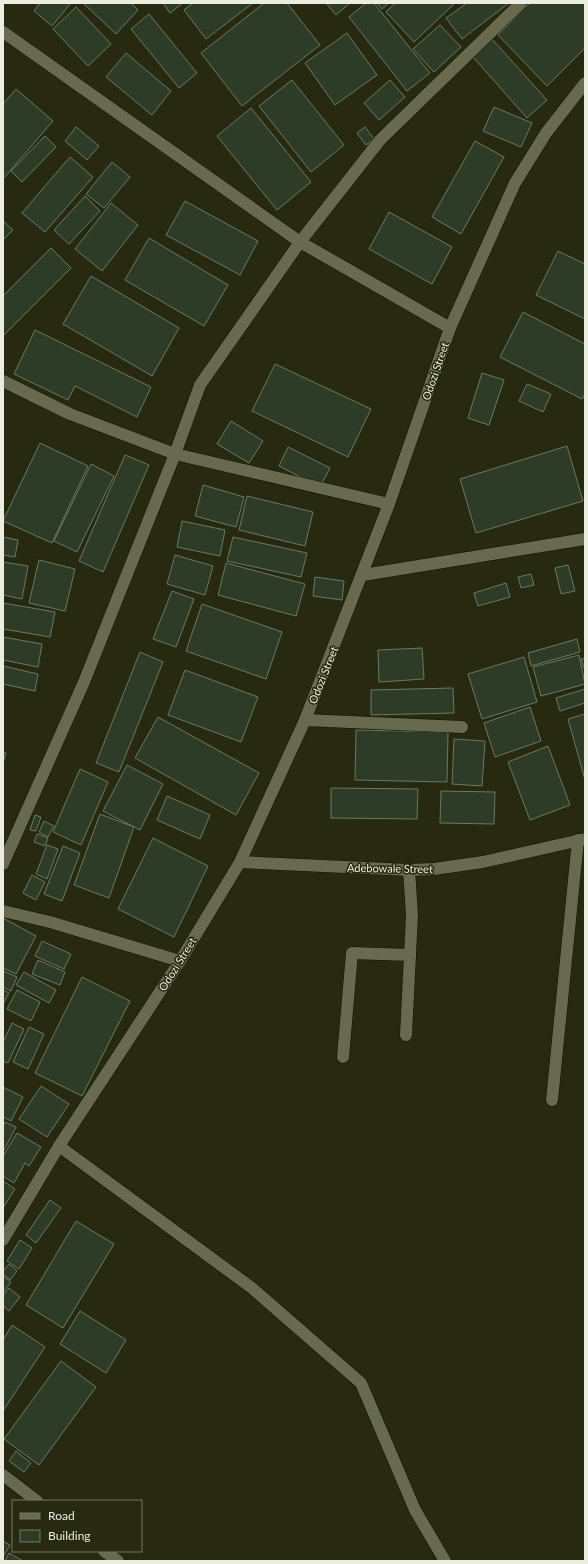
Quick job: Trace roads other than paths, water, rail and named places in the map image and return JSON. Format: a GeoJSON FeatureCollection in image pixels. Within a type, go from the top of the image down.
{"type":"FeatureCollection","features":[{"type":"Feature","properties":{"kind":"street"},"geometry":{"type":"LineString","coordinates":[[3,864],[84,682],[175,454],[200,385],[300,242],[380,140],[521,3]]}},
{"type":"Feature","properties":{"kind":"street"},"geometry":{"type":"LineString","coordinates":[[3,32],[300,242],[450,328]]}},
{"type":"Feature","properties":{"kind":"street","name":"Odozi Street"},"geometry":{"type":"LineString","coordinates":[[3,1240],[59,1146],[180,961],[240,862],[305,720],[363,575],[450,328],[515,183],[546,133],[585,83]]}},
{"type":"Feature","properties":{"kind":"street"},"geometry":{"type":"LineString","coordinates":[[3,381],[70,414],[175,454],[389,504]]}},
{"type":"Feature","properties":{"kind":"street"},"geometry":{"type":"LineString","coordinates":[[363,575],[585,539]]}},
{"type":"Feature","properties":{"kind":"street"},"geometry":{"type":"LineString","coordinates":[[305,720],[462,727]]}},
{"type":"Feature","properties":{"kind":"street"},"geometry":{"type":"LineString","coordinates":[[552,1100],[581,840]]}},
{"type":"Feature","properties":{"kind":"street","name":"Adebowale Street"},"geometry":{"type":"LineString","coordinates":[[240,862],[410,870],[434,869],[483,862],[581,840]]}},
{"type":"Feature","properties":{"kind":"street"},"geometry":{"type":"LineString","coordinates":[[406,1035],[412,915],[410,870]]}},
{"type":"Feature","properties":{"kind":"street"},"geometry":{"type":"LineString","coordinates":[[3,911],[50,922],[180,961]]}},
{"type":"Feature","properties":{"kind":"street"},"geometry":{"type":"LineString","coordinates":[[343,1057],[351,954],[410,955]]}},
{"type":"Feature","properties":{"kind":"street"},"geometry":{"type":"LineString","coordinates":[[59,1146],[252,1288],[361,1384],[415,1510],[445,1561]]}},
{"type":"Feature","properties":{"kind":"street"},"geometry":{"type":"LineString","coordinates":[[3,1475],[36,1500]]}},
{"type":"Feature","properties":{"kind":"street"},"geometry":{"type":"LineString","coordinates":[[105,1552],[118,1561]]}}]}
